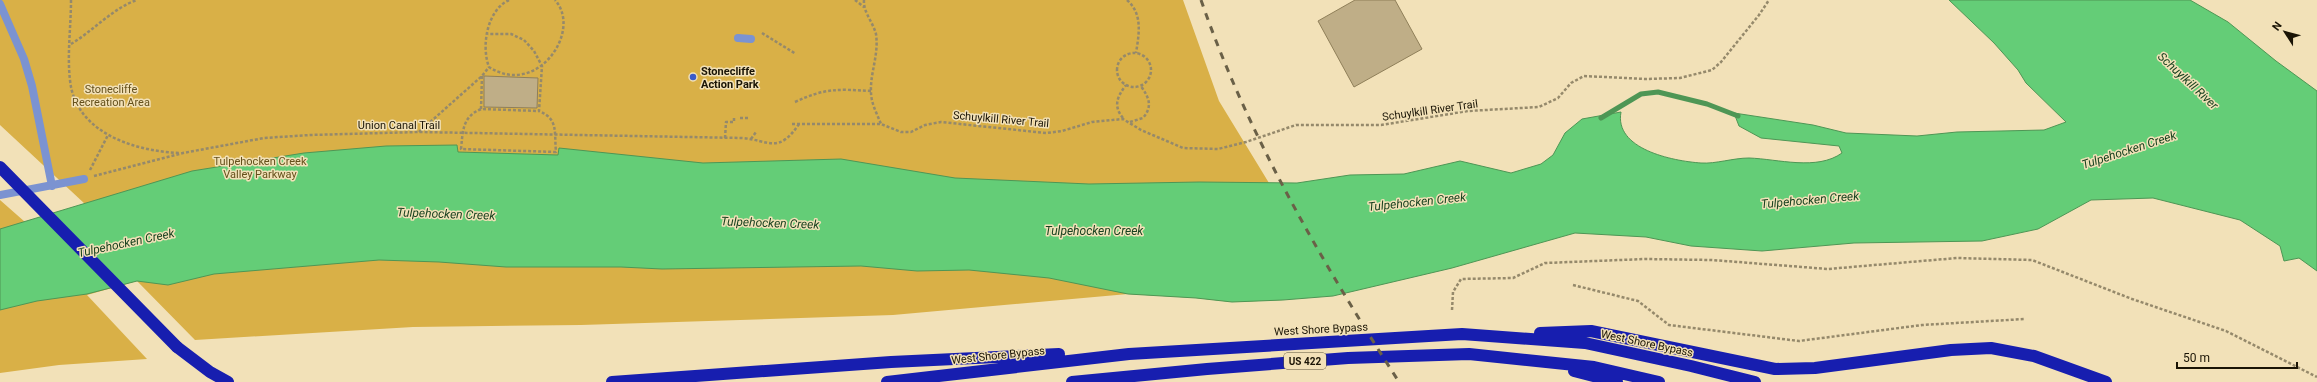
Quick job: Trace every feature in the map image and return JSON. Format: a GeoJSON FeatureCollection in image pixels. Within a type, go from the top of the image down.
{"type":"FeatureCollection","features":[{"type":"Feature","properties":{"kind":"highway"},"geometry":{"type":"LineString","coordinates":[[0,168],[177,347],[210,372],[228,382]]}},
{"type":"Feature","properties":{"kind":"highway"},"geometry":{"type":"LineString","coordinates":[[1473,335],[1591,331],[1736,363],[1775,369],[1815,368],[1951,350],[1991,348],[2034,356],[2106,382]]}},
{"type":"Feature","properties":{"kind":"highway","name":"West Shore Bypass"},"geometry":{"type":"LineString","coordinates":[[887,382],[1129,354],[1294,343],[1473,335],[1585,343],[1691,366],[1755,382]]}},
{"type":"Feature","properties":{"kind":"highway"},"geometry":{"type":"LineString","coordinates":[[612,382],[891,362],[1294,343]]}},
{"type":"Feature","properties":{"kind":"highway","name":"US 422"},"geometry":{"type":"LineString","coordinates":[[1072,382],[1207,369],[1348,358],[1469,354],[1594,367],[1659,382]]}},
{"type":"Feature","properties":{"kind":"highway"},"geometry":{"type":"LineString","coordinates":[[1538,361],[1617,382]]}},
{"type":"Feature","properties":{"kind":"lane"},"geometry":{"type":"LineString","coordinates":[[0,4],[24,59],[32,86],[52,186]]}},
{"type":"Feature","properties":{"kind":"lane"},"geometry":{"type":"LineString","coordinates":[[738,38],[751,39]]}},
{"type":"Feature","properties":{"kind":"lane"},"geometry":{"type":"LineString","coordinates":[[0,195],[84,179]]}},
{"type":"Feature","properties":{"kind":"path"},"geometry":{"type":"LineString","coordinates":[[71,0],[70,80],[76,102],[86,117],[98,130],[108,136],[129,144],[157,151],[183,153]]}},
{"type":"Feature","properties":{"kind":"path"},"geometry":{"type":"LineString","coordinates":[[70,44],[89,33],[113,14],[137,0]]}},
{"type":"Feature","properties":{"kind":"path"},"geometry":{"type":"LineString","coordinates":[[509,0],[496,10],[490,22],[484,56],[489,67],[506,75],[531,73],[542,66],[554,53],[562,31],[563,20],[561,9],[555,0]]}},
{"type":"Feature","properties":{"kind":"path"},"geometry":{"type":"LineString","coordinates":[[855,0],[864,7],[876,35],[876,62],[871,91],[872,102],[881,124]]}},
{"type":"Feature","properties":{"kind":"path"},"geometry":{"type":"LineString","coordinates":[[864,0],[864,7]]}},
{"type":"Feature","properties":{"kind":"path"},"geometry":{"type":"LineString","coordinates":[[1127,0],[1137,12],[1140,30],[1136,53]]}},
{"type":"Feature","properties":{"kind":"path","name":"Schuylkill River Trail"},"geometry":{"type":"LineString","coordinates":[[792,124],[881,124],[901,132],[910,132],[925,125],[941,122],[1046,133],[1062,131],[1092,122],[1123,118],[1141,130],[1183,148],[1218,148],[1246,142],[1296,125],[1381,125],[1468,111],[1539,107],[1558,98],[1571,83],[1584,76],[1646,79],[1680,78],[1712,70],[1721,62],[1759,15],[1769,0]]}},
{"type":"Feature","properties":{"kind":"path"},"geometry":{"type":"LineString","coordinates":[[758,31],[796,54]]}},
{"type":"Feature","properties":{"kind":"path"},"geometry":{"type":"LineString","coordinates":[[488,34],[505,33],[524,40],[534,51],[542,66],[539,111]]}},
{"type":"Feature","properties":{"kind":"path"},"geometry":{"type":"LineString","coordinates":[[1136,53],[1146,58],[1151,68],[1149,79],[1141,86],[1136,88],[1126,85],[1118,77],[1118,65],[1125,56],[1136,53]]}},
{"type":"Feature","properties":{"kind":"path"},"geometry":{"type":"LineString","coordinates":[[419,132],[482,76],[489,67]]}},
{"type":"Feature","properties":{"kind":"path"},"geometry":{"type":"LineString","coordinates":[[481,109],[482,76]]}},
{"type":"Feature","properties":{"kind":"path"},"geometry":{"type":"LineString","coordinates":[[1123,118],[1117,109],[1116,103],[1126,85]]}},
{"type":"Feature","properties":{"kind":"path"},"geometry":{"type":"LineString","coordinates":[[1130,122],[1143,118],[1149,107],[1148,97],[1141,86]]}},
{"type":"Feature","properties":{"kind":"path"},"geometry":{"type":"LineString","coordinates":[[795,102],[814,93],[832,89],[871,91]]}},
{"type":"Feature","properties":{"kind":"path"},"geometry":{"type":"LineString","coordinates":[[481,109],[539,111],[551,117],[555,124],[556,152],[461,149],[466,120],[472,113],[481,109]]}},
{"type":"Feature","properties":{"kind":"path"},"geometry":{"type":"LineString","coordinates":[[725,138],[726,122],[734,122],[734,116]]}},
{"type":"Feature","properties":{"kind":"path"},"geometry":{"type":"LineString","coordinates":[[740,118],[750,118]]}},
{"type":"Feature","properties":{"kind":"path","name":"Union Canal Trail"},"geometry":{"type":"LineString","coordinates":[[84,179],[183,153],[264,138],[419,132],[725,138],[751,139],[769,145],[780,142],[792,134],[799,124]]}},
{"type":"Feature","properties":{"kind":"path"},"geometry":{"type":"LineString","coordinates":[[751,139],[756,132]]}},
{"type":"Feature","properties":{"kind":"path"},"geometry":{"type":"LineString","coordinates":[[84,179],[108,136]]}},
{"type":"Feature","properties":{"kind":"path"},"geometry":{"type":"LineString","coordinates":[[1452,310],[1452,292],[1461,278],[1513,278],[1545,263],[1645,259],[1712,260],[1828,269],[1957,258],[2032,260],[2132,299],[2226,331],[2317,377]]}},
{"type":"Feature","properties":{"kind":"path"},"geometry":{"type":"LineString","coordinates":[[1573,285],[1638,301],[1669,325],[1799,340],[1922,325],[2025,319]]}},
{"type":"Feature","properties":{"kind":"green space","name":"Tulpehocken Creek Valley Parkway"},"geometry":{"type":"Polygon","coordinates":[[[0,0],[1183,0],[1219,101],[1269,183],[1283,300],[1232,302],[1196,298],[1128,294],[893,315],[581,325],[413,327],[195,340],[137,281],[87,295],[147,359],[59,365],[0,373],[0,200],[25,222],[85,204],[0,125],[0,0]]]}},
{"type":"Feature","properties":{"kind":"water"},"geometry":{"type":"Polygon","coordinates":[[[1949,0],[2190,0],[2228,22],[2276,61],[2317,91],[2317,271],[2299,258],[2284,261],[2280,246],[2240,220],[2153,198],[2091,200],[2038,229],[1982,241],[1854,243],[1762,251],[1691,246],[1646,237],[1575,233],[1452,268],[1333,296],[1283,300],[1232,302],[1196,298],[1128,294],[1049,278],[969,270],[917,271],[861,266],[662,269],[621,267],[506,267],[439,262],[379,260],[214,274],[168,285],[137,281],[87,294],[37,301],[0,310],[0,229],[192,171],[304,153],[386,146],[457,145],[458,152],[558,155],[559,148],[703,163],[841,159],[955,178],[1089,184],[1199,182],[1297,183],[1350,175],[1404,174],[1460,161],[1511,173],[1541,164],[1553,155],[1565,133],[1582,119],[1621,112],[1621,125],[1626,135],[1636,144],[1661,156],[1701,163],[1713,163],[1749,158],[1809,163],[1821,162],[1842,153],[1839,146],[1761,138],[1739,126],[1734,113],[1813,125],[1846,133],[1917,136],[1957,132],[2044,130],[2066,122],[2026,83],[2018,70],[1994,43],[1949,0]]]}},
{"type":"Feature","properties":{"kind":"building"},"geometry":{"type":"Polygon","coordinates":[[[1355,0],[1395,0],[1422,49],[1354,87],[1318,21],[1355,0]]]}},
{"type":"Feature","properties":{"kind":"building"},"geometry":{"type":"Polygon","coordinates":[[[484,76],[538,78],[537,108],[484,107],[484,76]]]}},
{"type":"Feature","properties":{"kind":"waterway"},"geometry":{"type":"LineString","coordinates":[[1601,118],[1641,94],[1658,92],[1707,104],[1738,116]]}},
{"type":"Feature","properties":{"kind":"railway"},"geometry":{"type":"LineString","coordinates":[[1201,0],[1220,51],[1264,149],[1342,291],[1399,382]]}},
{"type":"Feature","properties":{"kind":"place","name":"Stonecliffe Action Park"},"geometry":{"type":"Point","coordinates":[693,77]}},
{"type":"Feature","properties":{"kind":"water label","name":"Schuylkill River"},"geometry":{"type":"Point","coordinates":[2188,81]}},
{"type":"Feature","properties":{"kind":"water label","name":"Tulpehocken Creek"},"geometry":{"type":"Point","coordinates":[2129,150]}},
{"type":"Feature","properties":{"kind":"water label","name":"Tulpehocken Creek"},"geometry":{"type":"Point","coordinates":[1810,200]}},
{"type":"Feature","properties":{"kind":"water label","name":"Tulpehocken Creek"},"geometry":{"type":"Point","coordinates":[1417,202]}},
{"type":"Feature","properties":{"kind":"water label","name":"Tulpehocken Creek"},"geometry":{"type":"Point","coordinates":[446,214]}},
{"type":"Feature","properties":{"kind":"water label","name":"Tulpehocken Creek"},"geometry":{"type":"Point","coordinates":[770,223]}},
{"type":"Feature","properties":{"kind":"water label","name":"Tulpehocken Creek"},"geometry":{"type":"Point","coordinates":[1094,231]}},
{"type":"Feature","properties":{"kind":"water label","name":"Tulpehocken Creek"},"geometry":{"type":"Point","coordinates":[126,243]}},
{"type":"Feature","properties":{"kind":"park label","name":"Stonecliffe Recreation Area"},"geometry":{"type":"Point","coordinates":[111,95]}}]}
